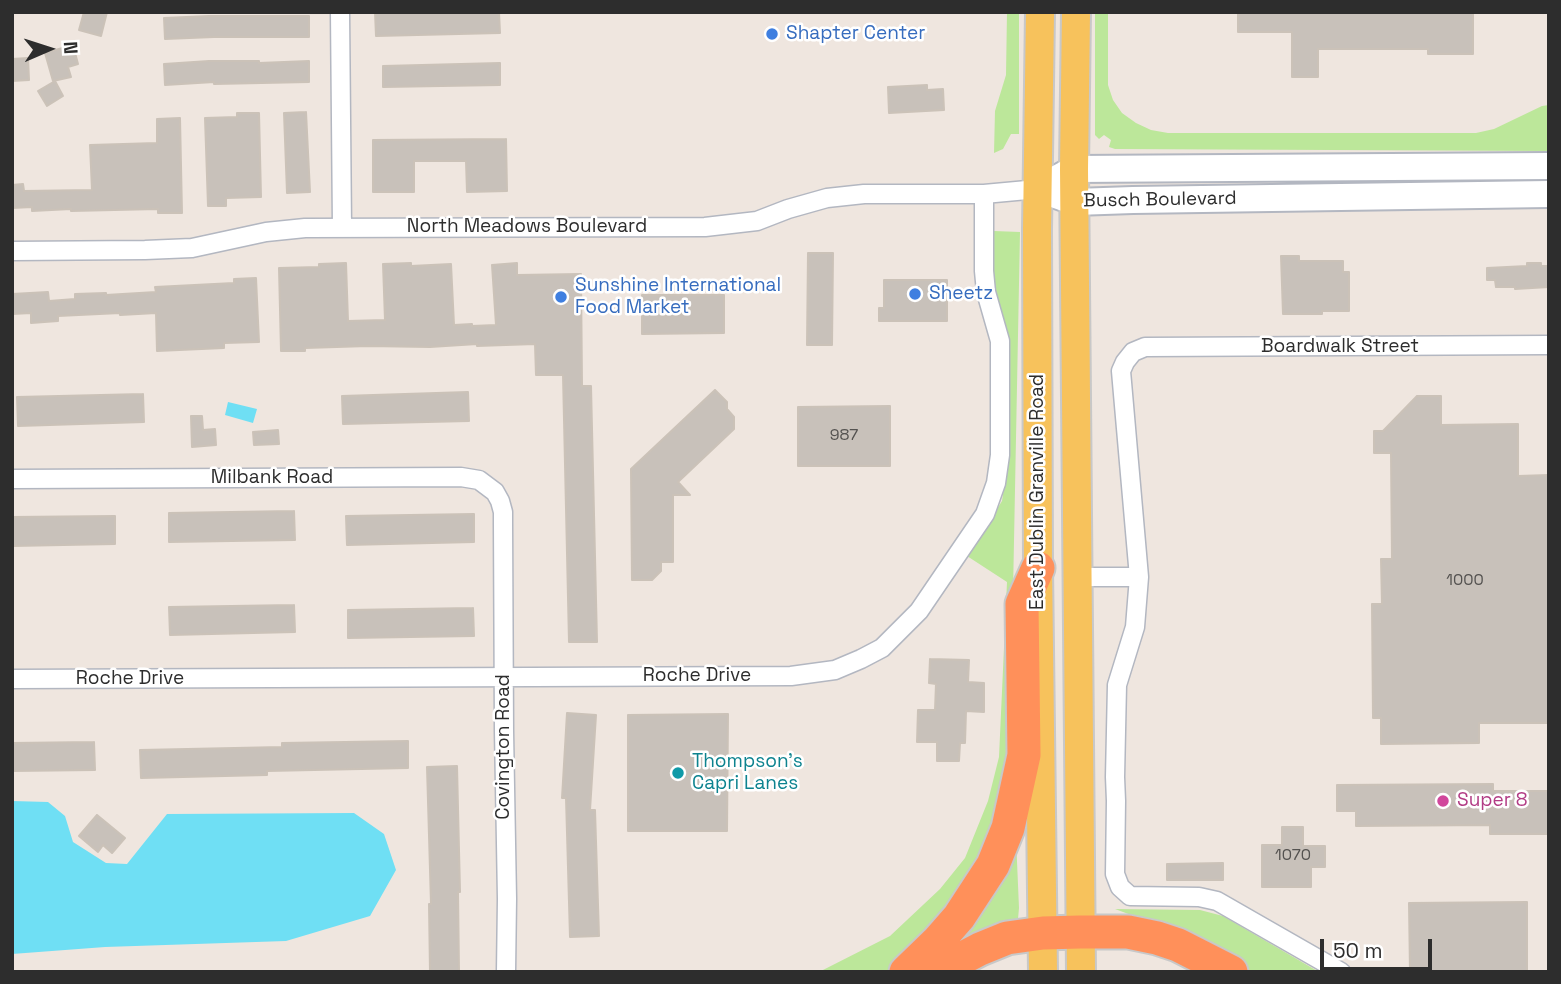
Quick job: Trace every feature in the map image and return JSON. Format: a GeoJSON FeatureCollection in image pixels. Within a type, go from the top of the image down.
{"type":"FeatureCollection","features":[{"type":"Feature","properties":{"kind":"highway"},"geometry":{"type":"LineString","coordinates":[[906,972],[959,917],[993,865],[1008,828],[1024,755],[1022,604],[1038,568]]}},
{"type":"Feature","properties":{"kind":"highway"},"geometry":{"type":"LineString","coordinates":[[936,972],[980,949],[1007,939],[1043,933],[1080,932],[1128,932],[1157,938],[1178,945],[1231,972]]}},
{"type":"Feature","properties":{"kind":"main road","name":"East Dublin Granville Road"},"geometry":{"type":"LineString","coordinates":[[1041,12],[1038,568],[1043,972]]}},
{"type":"Feature","properties":{"kind":"main road","name":"East Dublin Granville Road"},"geometry":{"type":"LineString","coordinates":[[1076,12],[1074,202],[1081,972]]}},
{"type":"Feature","properties":{"kind":"main road","name":"Busch Boulevard"},"geometry":{"type":"LineString","coordinates":[[1038,189],[1074,169],[1549,166]]}},
{"type":"Feature","properties":{"kind":"main road","name":"Busch Boulevard"},"geometry":{"type":"LineString","coordinates":[[1038,189],[1074,202],[1549,194]]}},
{"type":"Feature","properties":{"kind":"street"},"geometry":{"type":"LineString","coordinates":[[340,12],[342,228]]}},
{"type":"Feature","properties":{"kind":"street","name":"North Meadows Boulevard"},"geometry":{"type":"LineString","coordinates":[[12,251],[192,248],[266,232],[305,228],[705,227],[757,221],[827,198],[864,194],[984,194],[1038,189]]}},
{"type":"Feature","properties":{"kind":"street","name":"Roche Drive"},"geometry":{"type":"LineString","coordinates":[[12,679],[791,676],[844,667],[882,648],[919,611],[985,514],[996,483],[1000,455],[1000,341],[986,292],[984,194]]}},
{"type":"Feature","properties":{"kind":"street","name":"Boardwalk Street"},"geometry":{"type":"LineString","coordinates":[[1139,577],[1121,371],[1133,352],[1144,347],[1549,345]]}},
{"type":"Feature","properties":{"kind":"street","name":"Milbank Road"},"geometry":{"type":"LineString","coordinates":[[12,479],[461,477],[479,480],[495,492],[503,512],[503,523]]}},
{"type":"Feature","properties":{"kind":"street","name":"Covington Road"},"geometry":{"type":"LineString","coordinates":[[503,523],[506,972]]}},
{"type":"Feature","properties":{"kind":"street","name":"East Dublin Granville Road"},"geometry":{"type":"LineString","coordinates":[[1078,577],[1139,577]]}},
{"type":"Feature","properties":{"kind":"street"},"geometry":{"type":"LineString","coordinates":[[1139,577],[1135,627],[1118,685],[1115,874],[1120,887],[1130,896],[1199,897],[1217,901],[1341,972]]}},
{"type":"Feature","properties":{"kind":"green space"},"geometry":{"type":"Polygon","coordinates":[[[1007,12],[1019,12],[1019,134],[1011,134],[1003,149],[994,153],[995,111],[1006,75],[1007,12]]]}},
{"type":"Feature","properties":{"kind":"green space"},"geometry":{"type":"Polygon","coordinates":[[[1095,12],[1108,12],[1108,85],[1113,100],[1122,113],[1151,130],[1168,133],[1476,133],[1494,129],[1549,105],[1549,151],[1115,149],[1109,147],[1111,140],[1104,135],[1099,139],[1095,135],[1095,12]]]}},
{"type":"Feature","properties":{"kind":"green space"},"geometry":{"type":"Polygon","coordinates":[[[994,231],[1020,232],[1010,747],[1004,792],[978,869],[893,972],[819,972],[890,936],[940,889],[965,858],[988,801],[999,757],[1007,582],[967,556],[1002,501],[1005,481],[1006,339],[1004,323],[994,293],[994,231]]]}},
{"type":"Feature","properties":{"kind":"green space"},"geometry":{"type":"Polygon","coordinates":[[[1016,838],[1018,919],[1014,924],[953,950],[1016,838]]]}},
{"type":"Feature","properties":{"kind":"green space"},"geometry":{"type":"Polygon","coordinates":[[[1115,909],[1200,910],[1223,916],[1319,972],[1252,972],[1198,940],[1115,909]]]}},
{"type":"Feature","properties":{"kind":"water"},"geometry":{"type":"Polygon","coordinates":[[[228,402],[257,409],[253,423],[225,415],[228,402]]]}},
{"type":"Feature","properties":{"kind":"water"},"geometry":{"type":"Polygon","coordinates":[[[12,801],[48,802],[65,816],[73,842],[106,863],[127,864],[167,814],[354,813],[384,834],[396,870],[370,916],[286,941],[105,947],[12,954],[12,801]]]}},
{"type":"Feature","properties":{"kind":"building"},"geometry":{"type":"Polygon","coordinates":[[[84,12],[107,12],[101,36],[79,30],[84,12]]]}},
{"type":"Feature","properties":{"kind":"building"},"geometry":{"type":"Polygon","coordinates":[[[375,12],[499,12],[500,33],[376,36],[375,12]]]}},
{"type":"Feature","properties":{"kind":"building"},"geometry":{"type":"Polygon","coordinates":[[[1238,12],[1473,12],[1473,54],[1428,54],[1428,49],[1318,49],[1318,77],[1292,77],[1292,32],[1238,32],[1238,12]]]}},
{"type":"Feature","properties":{"kind":"building"},"geometry":{"type":"Polygon","coordinates":[[[309,16],[309,37],[165,39],[164,18],[309,16]]]}},
{"type":"Feature","properties":{"kind":"building"},"geometry":{"type":"Polygon","coordinates":[[[73,45],[78,64],[68,67],[71,77],[53,81],[45,53],[73,45]]]}},
{"type":"Feature","properties":{"kind":"building"},"geometry":{"type":"Polygon","coordinates":[[[28,58],[29,80],[12,81],[12,59],[28,58]]]}},
{"type":"Feature","properties":{"kind":"building"},"geometry":{"type":"Polygon","coordinates":[[[309,61],[309,82],[165,85],[164,64],[309,61]]]}},
{"type":"Feature","properties":{"kind":"building"},"geometry":{"type":"Polygon","coordinates":[[[500,63],[500,85],[383,87],[383,66],[500,63]]]}},
{"type":"Feature","properties":{"kind":"building"},"geometry":{"type":"Polygon","coordinates":[[[55,81],[63,96],[47,106],[38,91],[55,81]]]}},
{"type":"Feature","properties":{"kind":"building"},"geometry":{"type":"Polygon","coordinates":[[[927,85],[927,90],[943,89],[944,110],[889,113],[888,87],[927,85]]]}},
{"type":"Feature","properties":{"kind":"building"},"geometry":{"type":"Polygon","coordinates":[[[306,112],[310,192],[287,193],[284,113],[306,112]]]}},
{"type":"Feature","properties":{"kind":"building"},"geometry":{"type":"Polygon","coordinates":[[[237,113],[259,113],[261,197],[226,198],[226,206],[208,206],[205,118],[237,117],[237,113]]]}},
{"type":"Feature","properties":{"kind":"building"},"geometry":{"type":"Polygon","coordinates":[[[180,118],[182,213],[158,213],[158,209],[32,211],[32,207],[12,208],[12,185],[23,184],[24,191],[92,190],[90,145],[157,143],[157,119],[180,118]]]}},
{"type":"Feature","properties":{"kind":"building"},"geometry":{"type":"Polygon","coordinates":[[[506,139],[507,191],[467,192],[466,161],[414,161],[414,192],[373,192],[373,140],[506,139]]]}},
{"type":"Feature","properties":{"kind":"building"},"geometry":{"type":"Polygon","coordinates":[[[808,253],[833,253],[832,345],[807,345],[808,253]]]}},
{"type":"Feature","properties":{"kind":"building"},"geometry":{"type":"Polygon","coordinates":[[[1281,256],[1299,256],[1299,261],[1343,261],[1343,272],[1349,272],[1349,311],[1283,314],[1281,256]]]}},
{"type":"Feature","properties":{"kind":"building"},"geometry":{"type":"Polygon","coordinates":[[[346,263],[348,321],[385,320],[383,264],[451,264],[454,325],[472,326],[496,325],[492,265],[517,263],[517,275],[581,274],[582,386],[591,386],[597,642],[569,642],[563,375],[536,375],[535,344],[368,346],[281,351],[279,268],[346,263]]]}},
{"type":"Feature","properties":{"kind":"building"},"geometry":{"type":"Polygon","coordinates":[[[1527,263],[1549,266],[1549,287],[1496,287],[1495,280],[1487,280],[1487,268],[1527,266],[1527,263]]]}},
{"type":"Feature","properties":{"kind":"building"},"geometry":{"type":"Polygon","coordinates":[[[256,278],[259,342],[224,343],[224,348],[157,351],[156,313],[58,316],[58,321],[31,323],[31,313],[12,314],[12,294],[48,292],[49,301],[75,299],[75,294],[156,292],[155,287],[234,283],[234,279],[256,278]]]}},
{"type":"Feature","properties":{"kind":"building","name":"Sheetz"},"geometry":{"type":"Polygon","coordinates":[[[884,280],[947,280],[947,321],[879,321],[879,308],[884,308],[884,280]]]}},
{"type":"Feature","properties":{"kind":"building"},"geometry":{"type":"Polygon","coordinates":[[[642,295],[724,295],[724,333],[642,334],[642,295]]]}},
{"type":"Feature","properties":{"kind":"building"},"geometry":{"type":"Polygon","coordinates":[[[715,390],[727,402],[727,409],[734,417],[734,429],[678,482],[690,495],[673,495],[673,562],[661,562],[661,571],[652,580],[632,580],[631,469],[715,390]]]}},
{"type":"Feature","properties":{"kind":"building"},"geometry":{"type":"Polygon","coordinates":[[[468,392],[469,421],[343,424],[342,396],[468,392]]]}},
{"type":"Feature","properties":{"kind":"building"},"geometry":{"type":"Polygon","coordinates":[[[143,394],[144,422],[18,426],[17,397],[143,394]]]}},
{"type":"Feature","properties":{"kind":"building"},"geometry":{"type":"Polygon","coordinates":[[[1417,396],[1441,396],[1441,425],[1518,424],[1518,476],[1549,475],[1549,723],[1479,723],[1479,743],[1381,744],[1381,718],[1373,718],[1372,604],[1382,604],[1381,559],[1392,559],[1391,453],[1374,453],[1374,431],[1383,431],[1417,396]]]}},
{"type":"Feature","properties":{"kind":"building"},"geometry":{"type":"Polygon","coordinates":[[[890,406],[890,466],[798,466],[798,407],[890,406]]]}},
{"type":"Feature","properties":{"kind":"building"},"geometry":{"type":"Polygon","coordinates":[[[191,416],[202,416],[203,430],[215,429],[216,445],[192,447],[191,416]]]}},
{"type":"Feature","properties":{"kind":"building"},"geometry":{"type":"Polygon","coordinates":[[[278,430],[279,444],[254,445],[253,432],[278,430]]]}},
{"type":"Feature","properties":{"kind":"building"},"geometry":{"type":"Polygon","coordinates":[[[294,511],[295,540],[169,542],[169,513],[294,511]]]}},
{"type":"Feature","properties":{"kind":"building"},"geometry":{"type":"Polygon","coordinates":[[[474,514],[474,542],[347,545],[346,516],[474,514]]]}},
{"type":"Feature","properties":{"kind":"building"},"geometry":{"type":"Polygon","coordinates":[[[115,516],[115,544],[12,546],[12,517],[115,516]]]}},
{"type":"Feature","properties":{"kind":"building"},"geometry":{"type":"Polygon","coordinates":[[[294,605],[295,632],[170,635],[169,607],[294,605]]]}},
{"type":"Feature","properties":{"kind":"building"},"geometry":{"type":"Polygon","coordinates":[[[473,608],[474,636],[348,638],[348,610],[473,608]]]}},
{"type":"Feature","properties":{"kind":"building"},"geometry":{"type":"Polygon","coordinates":[[[930,659],[969,660],[968,682],[984,683],[984,712],[966,711],[965,743],[960,743],[959,761],[937,761],[937,742],[917,742],[918,710],[935,710],[936,684],[929,683],[930,659]]]}},
{"type":"Feature","properties":{"kind":"building"},"geometry":{"type":"Polygon","coordinates":[[[567,713],[596,715],[590,810],[595,810],[599,936],[570,937],[566,798],[562,798],[567,713]]]}},
{"type":"Feature","properties":{"kind":"building","name":"Thompson's Capri Lanes"},"geometry":{"type":"Polygon","coordinates":[[[728,714],[727,831],[628,831],[628,715],[728,714]]]}},
{"type":"Feature","properties":{"kind":"building"},"geometry":{"type":"Polygon","coordinates":[[[408,741],[408,768],[267,771],[267,775],[141,778],[140,750],[282,747],[282,743],[408,741]]]}},
{"type":"Feature","properties":{"kind":"building"},"geometry":{"type":"Polygon","coordinates":[[[94,742],[95,770],[12,771],[12,743],[94,742]]]}},
{"type":"Feature","properties":{"kind":"building"},"geometry":{"type":"Polygon","coordinates":[[[457,766],[459,972],[430,972],[427,767],[457,766]]]}},
{"type":"Feature","properties":{"kind":"building","name":"Super 8"},"geometry":{"type":"Polygon","coordinates":[[[1493,784],[1493,791],[1549,791],[1549,834],[1490,834],[1490,825],[1356,826],[1356,811],[1337,811],[1337,785],[1493,784]]]}},
{"type":"Feature","properties":{"kind":"building"},"geometry":{"type":"Polygon","coordinates":[[[97,815],[125,838],[112,853],[103,845],[98,852],[79,836],[97,815]]]}},
{"type":"Feature","properties":{"kind":"building"},"geometry":{"type":"Polygon","coordinates":[[[1282,827],[1303,827],[1303,846],[1325,846],[1325,867],[1311,867],[1311,887],[1262,887],[1262,845],[1282,845],[1282,827]]]}},
{"type":"Feature","properties":{"kind":"building"},"geometry":{"type":"Polygon","coordinates":[[[1223,863],[1223,880],[1167,880],[1167,864],[1223,863]]]}},
{"type":"Feature","properties":{"kind":"building"},"geometry":{"type":"Polygon","coordinates":[[[1527,902],[1527,972],[1410,972],[1409,903],[1527,902]]]}},
{"type":"Feature","properties":{"kind":"place","name":"Shapter Center"},"geometry":{"type":"Point","coordinates":[772,34]}},
{"type":"Feature","properties":{"kind":"place","name":"Sheetz"},"geometry":{"type":"Point","coordinates":[915,294]}},
{"type":"Feature","properties":{"kind":"place","name":"Sunshine International Food Market"},"geometry":{"type":"Point","coordinates":[561,297]}},
{"type":"Feature","properties":{"kind":"place","name":"Thompson's Capri Lanes"},"geometry":{"type":"Point","coordinates":[678,773]}},
{"type":"Feature","properties":{"kind":"place","name":"Super 8"},"geometry":{"type":"Point","coordinates":[1443,801]}}]}
